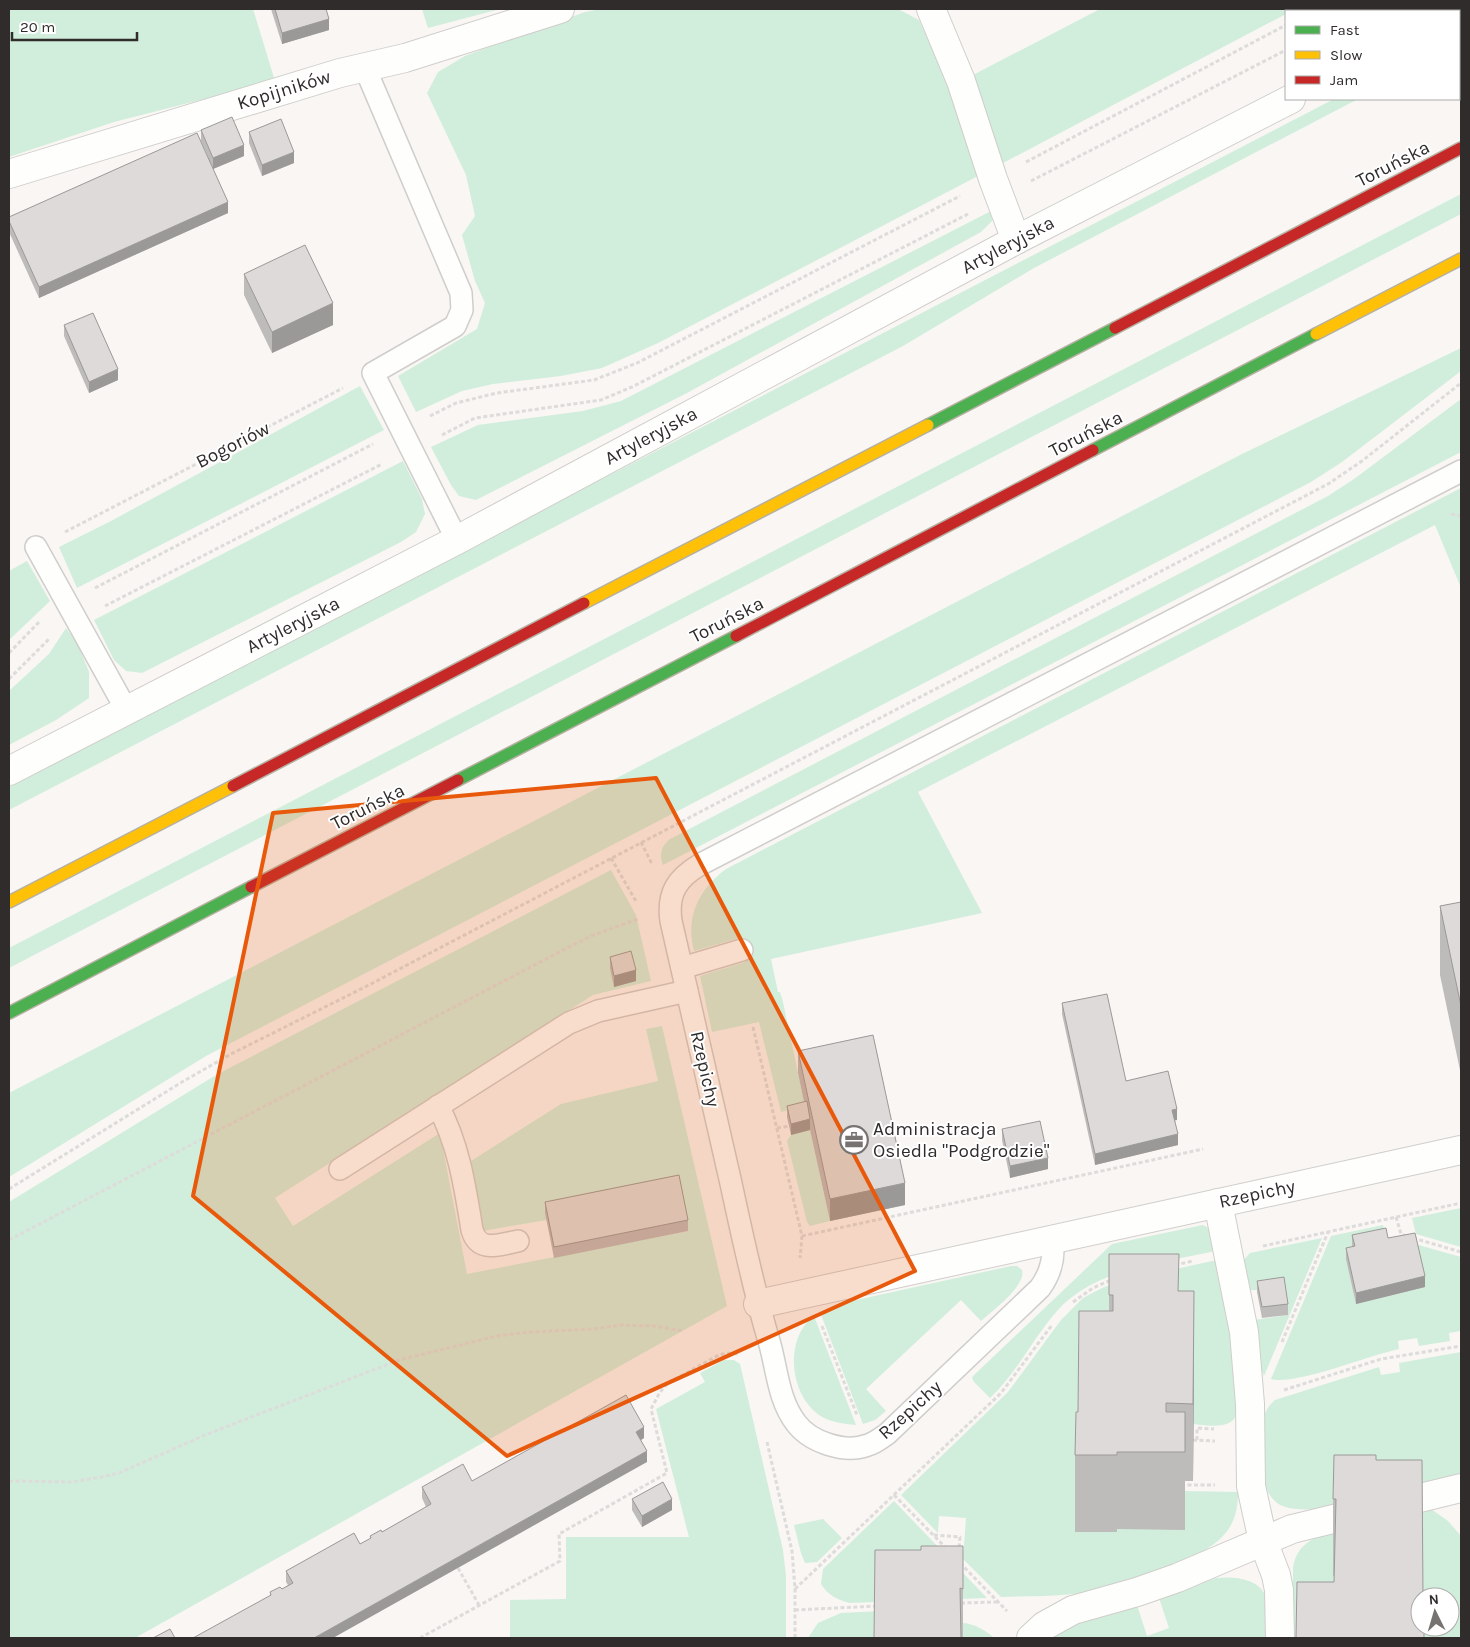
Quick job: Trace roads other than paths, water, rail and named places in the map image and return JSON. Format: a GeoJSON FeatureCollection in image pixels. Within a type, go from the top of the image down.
{"type":"FeatureCollection","features":[{"type":"Feature","properties":{"kind":"highway"},"geometry":{"type":"LineString","coordinates":[[1276,244],[1368,192],[1446,143]]}},
{"type":"Feature","properties":{"kind":"highway","name":"Toruńska"},"geometry":{"type":"LineString","coordinates":[[9,902],[1461,148]]}},
{"type":"Feature","properties":{"kind":"highway","name":"Toruńska"},"geometry":{"type":"LineString","coordinates":[[9,1013],[1461,259]]}},
{"type":"Feature","properties":{"kind":"street","name":"Kopijników"},"geometry":{"type":"LineString","coordinates":[[9,174],[340,73],[405,58],[560,9]]}},
{"type":"Feature","properties":{"kind":"street"},"geometry":{"type":"LineString","coordinates":[[931,9],[961,81],[1016,240]]}},
{"type":"Feature","properties":{"kind":"street","name":"Artyleryjska"},"geometry":{"type":"LineString","coordinates":[[9,770],[128,711],[457,540],[1016,240],[1289,100]]}},
{"type":"Feature","properties":{"kind":"street","name":"Rzepichy"},"geometry":{"type":"LineString","coordinates":[[758,1304],[1461,1150]]}},
{"type":"Feature","properties":{"kind":"street"},"geometry":{"type":"LineString","coordinates":[[1218,1203],[1244,1332],[1250,1401],[1252,1486],[1263,1541],[1276,1574],[1279,1590],[1280,1638]]}},
{"type":"Feature","properties":{"kind":"street"},"geometry":{"type":"LineString","coordinates":[[1031,1638],[1052,1621],[1072,1610],[1157,1586],[1302,1526],[1461,1488]]}},
{"type":"Feature","properties":{"kind":"lane"},"geometry":{"type":"LineString","coordinates":[[365,68],[461,293],[462,310],[455,326],[373,372],[457,540]]}},
{"type":"Feature","properties":{"kind":"lane","name":"Rzepichy"},"geometry":{"type":"LineString","coordinates":[[1052,1239],[1053,1254],[1051,1268],[1040,1288],[887,1434],[868,1445],[856,1448],[837,1447],[810,1436],[796,1424],[784,1400],[758,1304],[671,921],[671,900],[677,884],[683,876],[700,864],[1461,471]]}},
{"type":"Feature","properties":{"kind":"lane"},"geometry":{"type":"LineString","coordinates":[[36,547],[128,711]]}},
{"type":"Feature","properties":{"kind":"lane"},"geometry":{"type":"LineString","coordinates":[[682,968],[742,950]]}},
{"type":"Feature","properties":{"kind":"lane"},"geometry":{"type":"LineString","coordinates":[[340,1169],[556,1030],[584,1016],[687,991]]}},
{"type":"Feature","properties":{"kind":"lane"},"geometry":{"type":"LineString","coordinates":[[438,1106],[448,1124],[459,1155],[472,1230],[476,1239],[481,1244],[489,1246],[518,1241]]}},
{"type":"Feature","properties":{"kind":"place","name":"Administracja Osiedla \"Podgrodzie\""},"geometry":{"type":"Point","coordinates":[854,1140]}}]}
